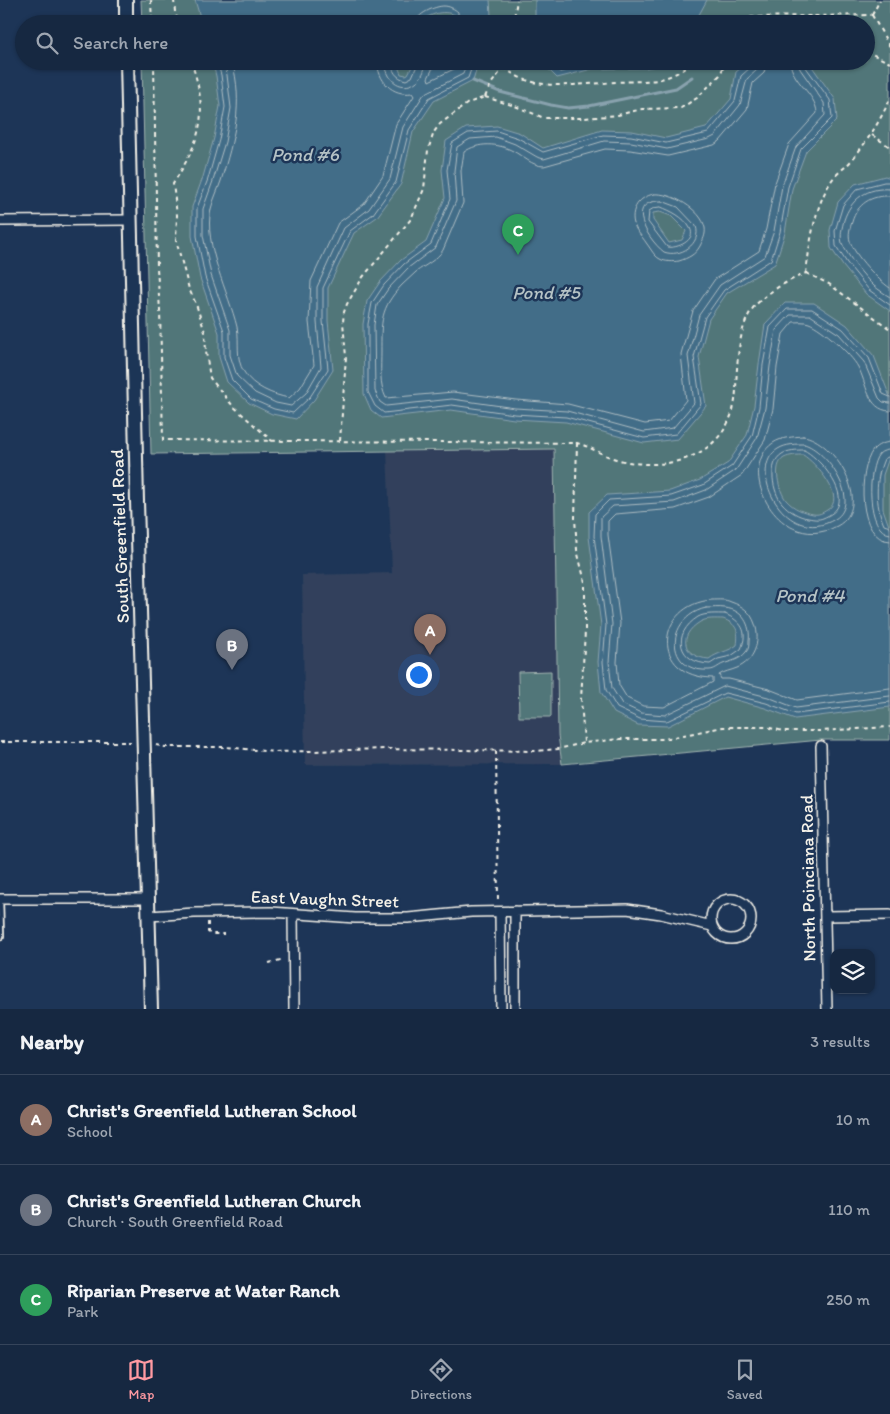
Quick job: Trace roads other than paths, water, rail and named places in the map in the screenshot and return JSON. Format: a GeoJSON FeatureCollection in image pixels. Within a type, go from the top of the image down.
{"type":"FeatureCollection","features":[{"type":"Feature","properties":{"kind":"main road"},"geometry":{"type":"LineString","coordinates":[[126,0],[126,15]]}},
{"type":"Feature","properties":{"kind":"main road","name":"South Greenfield Road"},"geometry":{"type":"LineString","coordinates":[[127,70],[151,1009]]}},
{"type":"Feature","properties":{"kind":"street"},"geometry":{"type":"LineString","coordinates":[[0,221],[130,220]]}},
{"type":"Feature","properties":{"kind":"street","name":"North Poinciana Road"},"geometry":{"type":"LineString","coordinates":[[821,746],[827,1009]]}},
{"type":"Feature","properties":{"kind":"street"},"geometry":{"type":"LineString","coordinates":[[734,898],[741,901],[750,911],[751,924],[748,930],[738,938],[732,939],[719,936],[712,926],[712,912],[720,901],[734,898]]}},
{"type":"Feature","properties":{"kind":"street"},"geometry":{"type":"LineString","coordinates":[[0,899],[148,899]]}},
{"type":"Feature","properties":{"kind":"street","name":"East Vaughn Street"},"geometry":{"type":"LineString","coordinates":[[148,916],[271,912],[408,918],[471,912],[627,909],[661,914],[712,926]]}},
{"type":"Feature","properties":{"kind":"street"},"geometry":{"type":"LineString","coordinates":[[514,1009],[515,911]]}},
{"type":"Feature","properties":{"kind":"street"},"geometry":{"type":"LineString","coordinates":[[500,912],[501,1009]]}},
{"type":"Feature","properties":{"kind":"street"},"geometry":{"type":"LineString","coordinates":[[293,914],[294,1009]]}},
{"type":"Feature","properties":{"kind":"street"},"geometry":{"type":"LineString","coordinates":[[826,916],[890,915]]}},
{"type":"Feature","properties":{"kind":"lane"},"geometry":{"type":"LineString","coordinates":[[0,899],[0,937]]}},
{"type":"Feature","properties":{"kind":"water"},"geometry":{"type":"Polygon","coordinates":[[[195,0],[490,0],[491,15],[440,13],[433,15],[199,15],[195,0]]]}},
{"type":"Feature","properties":{"kind":"water"},"geometry":{"type":"Polygon","coordinates":[[[535,0],[707,0],[699,15],[535,15],[535,0]]]}},
{"type":"Feature","properties":{"kind":"water","name":"Pond #6"},"geometry":{"type":"Polygon","coordinates":[[[214,70],[399,70],[401,74],[406,75],[410,70],[476,70],[473,81],[434,101],[413,132],[401,184],[377,217],[354,233],[328,288],[328,321],[333,370],[314,400],[296,419],[272,414],[249,403],[227,382],[219,357],[219,333],[200,278],[192,236],[192,207],[214,138],[220,106],[214,70]]]}},
{"type":"Feature","properties":{"kind":"water"},"geometry":{"type":"Polygon","coordinates":[[[549,70],[588,70],[557,78],[549,70]]]}},
{"type":"Feature","properties":{"kind":"water","name":"Pond #5"},"geometry":{"type":"Polygon","coordinates":[[[739,70],[814,70],[835,99],[837,120],[806,151],[792,189],[785,233],[775,264],[727,293],[709,319],[699,357],[706,406],[678,439],[644,443],[566,422],[514,419],[451,410],[381,418],[371,410],[364,394],[363,324],[367,301],[380,282],[401,260],[426,242],[445,198],[442,170],[446,141],[466,128],[497,126],[520,133],[543,148],[602,130],[632,131],[666,138],[706,128],[731,99],[736,72],[739,70]],[[660,212],[653,213],[653,220],[669,243],[682,240],[686,231],[671,216],[660,212]]]}},
{"type":"Feature","properties":{"kind":"water"},"geometry":{"type":"Polygon","coordinates":[[[885,176],[890,178],[890,311],[866,294],[843,266],[831,248],[830,230],[838,202],[855,184],[885,176]]]}},
{"type":"Feature","properties":{"kind":"water","name":"Pond #4"},"geometry":{"type":"Polygon","coordinates":[[[785,303],[814,303],[847,325],[874,356],[890,397],[890,455],[883,475],[883,509],[890,529],[890,707],[795,719],[725,697],[668,726],[638,725],[614,713],[601,692],[598,662],[601,625],[589,537],[589,512],[607,495],[670,491],[700,480],[728,463],[747,435],[754,406],[765,324],[785,303]],[[803,455],[789,456],[780,461],[778,466],[779,485],[783,496],[792,506],[799,510],[819,514],[832,505],[834,498],[832,490],[815,465],[803,455]],[[711,619],[700,622],[688,633],[686,645],[693,654],[709,659],[737,645],[738,636],[736,629],[731,623],[723,619],[711,619]]]}},
{"type":"Feature","properties":{"kind":"waterway"},"geometry":{"type":"LineString","coordinates":[[473,81],[500,92],[568,108],[589,106],[676,88],[692,77]]}},
{"type":"Feature","properties":{"kind":"place","name":"Riparian Preserve at Water Ranch"},"geometry":{"type":"Point","coordinates":[518,255]}},
{"type":"Feature","properties":{"kind":"place","name":"Christ's Greenfield Lutheran School"},"geometry":{"type":"Point","coordinates":[430,655]}},
{"type":"Feature","properties":{"kind":"place","name":"Christ's Greenfield Lutheran Church"},"geometry":{"type":"Point","coordinates":[232,670]}}]}
